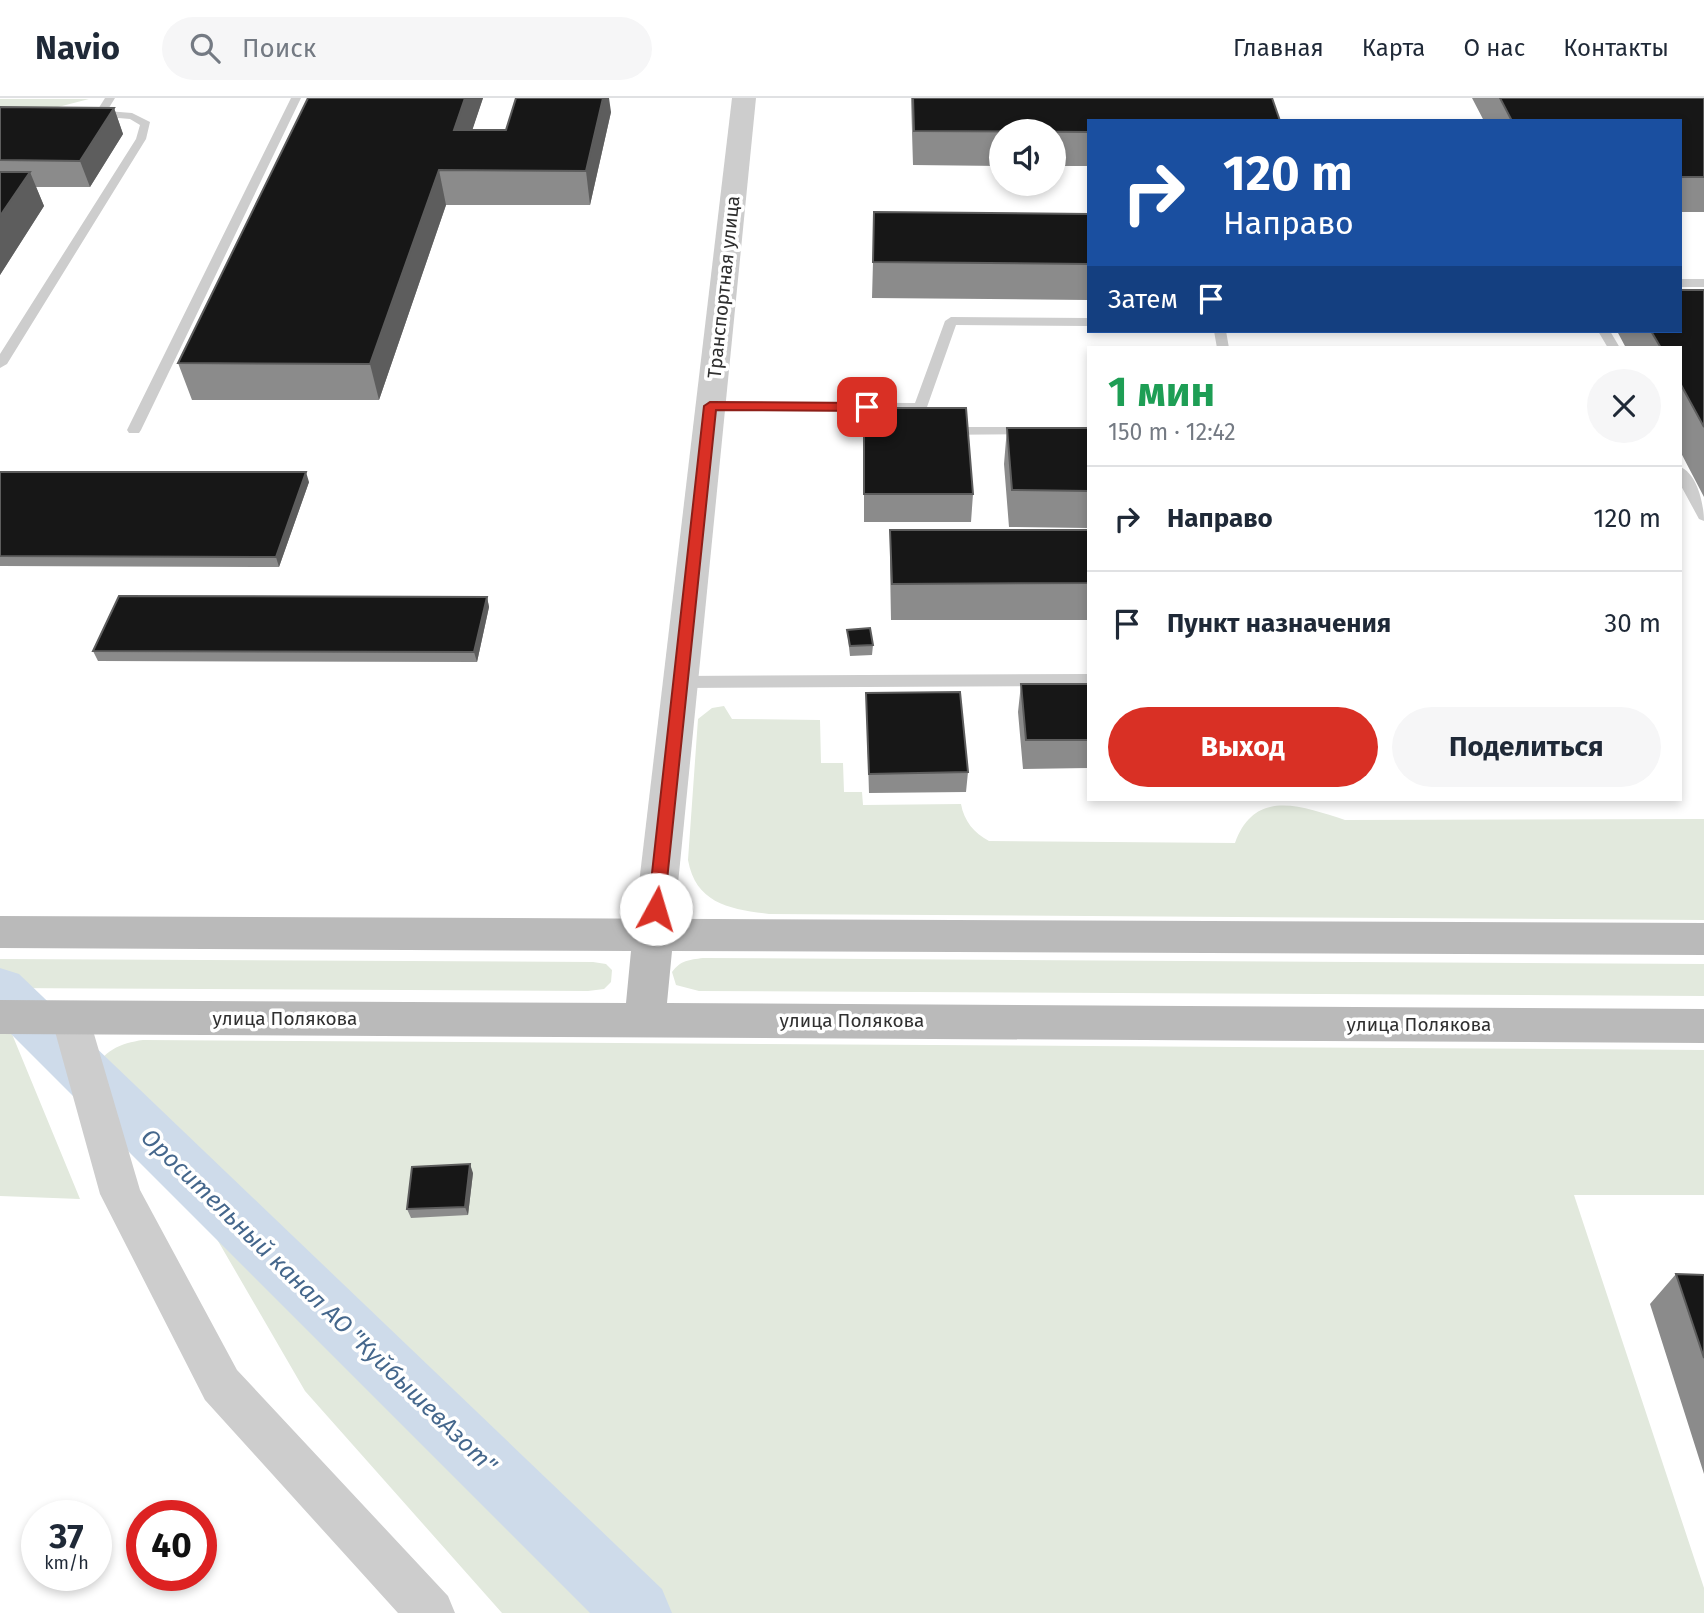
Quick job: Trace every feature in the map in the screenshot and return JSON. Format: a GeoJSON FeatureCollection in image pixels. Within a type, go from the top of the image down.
{"type":"FeatureCollection","features":[{"type":"Feature","properties":{"kind":"main road"},"geometry":{"type":"LineString","coordinates":[[0,932],[1704,939]]}},
{"type":"Feature","properties":{"kind":"main road"},"geometry":{"type":"LineString","coordinates":[[645,1019],[653,934]]}},
{"type":"Feature","properties":{"kind":"main road","name":"улица Полякова"},"geometry":{"type":"LineString","coordinates":[[0,1017],[1704,1026]]}},
{"type":"Feature","properties":{"kind":"street","name":"Транспортная улица"},"geometry":{"type":"LineString","coordinates":[[653,934],[744,98]]}},
{"type":"Feature","properties":{"kind":"street"},"geometry":{"type":"LineString","coordinates":[[70,1017],[121,1194],[220,1385],[431,1613]]}},
{"type":"Feature","properties":{"kind":"lane"},"geometry":{"type":"LineString","coordinates":[[0,364],[141,139],[146,124],[132,117],[100,114],[110,98]]}},
{"type":"Feature","properties":{"kind":"lane"},"geometry":{"type":"LineString","coordinates":[[134,430],[296,98]]}},
{"type":"Feature","properties":{"kind":"lane"},"geometry":{"type":"LineString","coordinates":[[1682,283],[1704,283]]}},
{"type":"Feature","properties":{"kind":"lane"},"geometry":{"type":"LineString","coordinates":[[1047,432],[924,431],[920,407],[950,320],[1087,322]]}},
{"type":"Feature","properties":{"kind":"lane"},"geometry":{"type":"LineString","coordinates":[[710,406],[920,407]]}},
{"type":"Feature","properties":{"kind":"lane"},"geometry":{"type":"LineString","coordinates":[[1682,475],[1704,516]]}},
{"type":"Feature","properties":{"kind":"lane"},"geometry":{"type":"LineString","coordinates":[[680,682],[1087,680]]}},
{"type":"Feature","properties":{"kind":"shaded area"},"geometry":{"type":"Polygon","coordinates":[[[0,99],[89,99],[39,112],[0,117],[0,99]]]}},
{"type":"Feature","properties":{"kind":"shaded area"},"geometry":{"type":"Polygon","coordinates":[[[724,706],[732,719],[820,720],[821,763],[843,763],[844,792],[862,792],[863,805],[961,804],[970,826],[989,841],[1235,843],[1254,814],[1281,806],[1312,810],[1345,820],[1704,819],[1704,920],[769,914],[741,910],[717,902],[707,895],[692,875],[688,860],[698,719],[712,708],[724,706]]]}},
{"type":"Feature","properties":{"kind":"shaded area"},"geometry":{"type":"Polygon","coordinates":[[[703,958],[1704,964],[1704,996],[699,991],[676,985],[672,972],[675,968],[686,961],[703,958]]]}},
{"type":"Feature","properties":{"kind":"shaded area"},"geometry":{"type":"Polygon","coordinates":[[[0,959],[593,962],[606,964],[612,970],[611,982],[604,989],[588,991],[0,988],[0,959]]]}},
{"type":"Feature","properties":{"kind":"shaded area"},"geometry":{"type":"Polygon","coordinates":[[[0,1034],[12,1034],[80,1199],[0,1196],[0,1034]]]}},
{"type":"Feature","properties":{"kind":"shaded area"},"geometry":{"type":"Polygon","coordinates":[[[143,1040],[1704,1050],[1704,1195],[1574,1195],[1704,1588],[1704,1613],[502,1613],[305,1391],[167,1153],[136,1153],[94,1073],[97,1065],[113,1049],[143,1040]]]}},
{"type":"Feature","properties":{"kind":"building"},"geometry":{"type":"Polygon","coordinates":[[[308,98],[465,98],[454,130],[506,130],[516,98],[603,98],[586,171],[439,170],[370,364],[178,363],[308,98]]]}},
{"type":"Feature","properties":{"kind":"building"},"geometry":{"type":"Polygon","coordinates":[[[913,98],[1272,98],[1279,119],[1087,119],[1087,132],[1066,132],[1066,119],[989,119],[989,131],[914,131],[913,98]]]}},
{"type":"Feature","properties":{"kind":"building"},"geometry":{"type":"Polygon","coordinates":[[[1500,98],[1704,98],[1704,177],[1682,177],[1682,119],[1511,119],[1500,98]]]}},
{"type":"Feature","properties":{"kind":"building"},"geometry":{"type":"Polygon","coordinates":[[[0,107],[114,108],[80,161],[0,160],[0,107]]]}},
{"type":"Feature","properties":{"kind":"building"},"geometry":{"type":"Polygon","coordinates":[[[0,172],[30,172],[0,216],[0,172]]]}},
{"type":"Feature","properties":{"kind":"building"},"geometry":{"type":"Polygon","coordinates":[[[874,212],[1087,214],[1087,264],[873,262],[874,212]]]}},
{"type":"Feature","properties":{"kind":"building"},"geometry":{"type":"Polygon","coordinates":[[[1682,290],[1704,290],[1704,427],[1682,387],[1682,346],[1660,346],[1652,333],[1682,333],[1682,290]]]}},
{"type":"Feature","properties":{"kind":"building"},"geometry":{"type":"Polygon","coordinates":[[[864,408],[966,408],[973,494],[864,494],[864,408]]]}},
{"type":"Feature","properties":{"kind":"building"},"geometry":{"type":"Polygon","coordinates":[[[1007,428],[1087,428],[1087,491],[1012,490],[1007,428]]]}},
{"type":"Feature","properties":{"kind":"building"},"geometry":{"type":"Polygon","coordinates":[[[0,472],[306,472],[276,557],[0,556],[0,472]]]}},
{"type":"Feature","properties":{"kind":"building"},"geometry":{"type":"Polygon","coordinates":[[[890,530],[1087,530],[1087,583],[892,584],[890,530]]]}},
{"type":"Feature","properties":{"kind":"building"},"geometry":{"type":"Polygon","coordinates":[[[119,596],[487,597],[474,652],[93,651],[119,596]]]}},
{"type":"Feature","properties":{"kind":"building"},"geometry":{"type":"Polygon","coordinates":[[[870,628],[873,645],[850,646],[847,630],[870,628]]]}},
{"type":"Feature","properties":{"kind":"building"},"geometry":{"type":"Polygon","coordinates":[[[1021,684],[1087,684],[1087,740],[1026,740],[1021,684]]]}},
{"type":"Feature","properties":{"kind":"building"},"geometry":{"type":"Polygon","coordinates":[[[960,692],[968,772],[869,774],[866,693],[960,692]]]}},
{"type":"Feature","properties":{"kind":"building"},"geometry":{"type":"Polygon","coordinates":[[[470,1164],[465,1207],[407,1209],[412,1167],[470,1164]]]}},
{"type":"Feature","properties":{"kind":"building"},"geometry":{"type":"Polygon","coordinates":[[[1676,1274],[1704,1275],[1704,1358],[1676,1274]]]}},
{"type":"Feature","properties":{"kind":"waterway","name":"Оросительный канал АО \"КуйбышевАзот\""},"geometry":{"type":"LineString","coordinates":[[0,989],[638,1613]]}},
{"type":"Feature","properties":{"kind":"route"},"geometry":{"type":"LineString","coordinates":[[656,909],[710,406],[867,407]]}}]}
